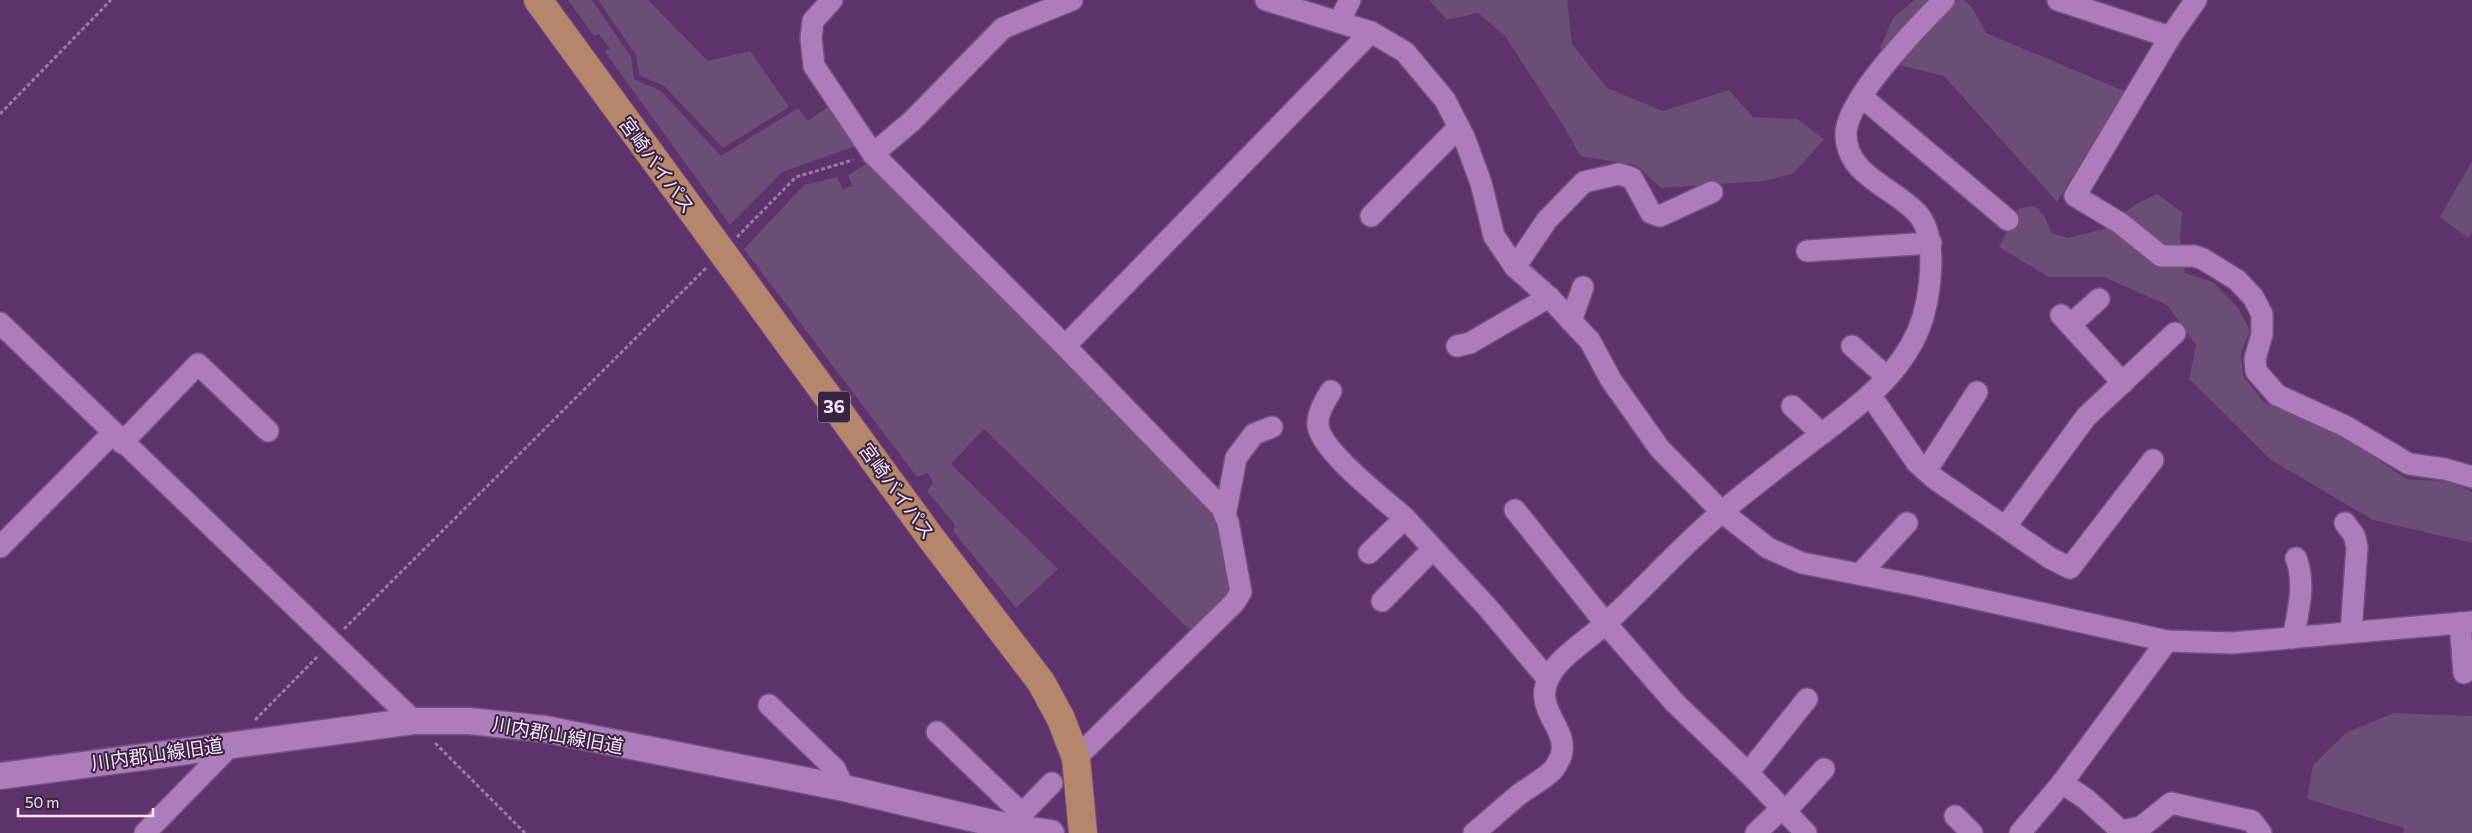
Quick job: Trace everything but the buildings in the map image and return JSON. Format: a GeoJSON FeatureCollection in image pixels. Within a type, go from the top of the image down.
{"type":"FeatureCollection","features":[{"type":"Feature","properties":{"kind":"main road","name":"宮崎バイパス"},"geometry":{"type":"LineString","coordinates":[[538,0],[931,538],[1041,682],[1061,719],[1076,758],[1083,833]]}},
{"type":"Feature","properties":{"kind":"street"},"geometry":{"type":"LineString","coordinates":[[832,0],[813,21],[811,38],[814,66],[873,154],[1065,346],[1222,508],[1225,516],[1241,592],[1234,603],[1076,758]]}},
{"type":"Feature","properties":{"kind":"street"},"geometry":{"type":"LineString","coordinates":[[873,154],[912,122],[1003,28],[1072,0]]}},
{"type":"Feature","properties":{"kind":"street"},"geometry":{"type":"LineString","coordinates":[[1266,0],[1371,32],[1405,52],[1446,100],[1481,183],[1494,236],[1515,268],[1549,297],[1590,341],[1611,380],[1660,449],[1722,512],[1768,548],[1802,563],[2167,641],[2232,643],[2466,623],[2464,674]]}},
{"type":"Feature","properties":{"kind":"street"},"geometry":{"type":"LineString","coordinates":[[1340,22],[1350,0]]}},
{"type":"Feature","properties":{"kind":"street"},"geometry":{"type":"LineString","coordinates":[[1474,833],[1519,795],[1553,770],[1560,757],[1563,745],[1544,695],[1547,678],[1561,661],[1606,624],[1722,512],[1871,396],[1887,377],[1918,332],[1927,300],[1931,243],[1919,214],[1856,164],[1848,150],[1846,131],[1854,107],[1905,39],[1944,0]]}},
{"type":"Feature","properties":{"kind":"street"},"geometry":{"type":"LineString","coordinates":[[2058,0],[2170,37]]}},
{"type":"Feature","properties":{"kind":"street"},"geometry":{"type":"LineString","coordinates":[[2196,0],[2170,37],[2075,196],[2120,223],[2161,256],[2194,256],[2203,259],[2237,280],[2253,297],[2262,314],[2262,334],[2255,359],[2256,371],[2276,395],[2344,426],[2409,464],[2445,469],[2472,477]]}},
{"type":"Feature","properties":{"kind":"street"},"geometry":{"type":"LineString","coordinates":[[1065,346],[1371,32]]}},
{"type":"Feature","properties":{"kind":"street"},"geometry":{"type":"LineString","coordinates":[[1862,97],[2008,220]]}},
{"type":"Feature","properties":{"kind":"street"},"geometry":{"type":"LineString","coordinates":[[1371,216],[1459,127]]}},
{"type":"Feature","properties":{"kind":"street"},"geometry":{"type":"LineString","coordinates":[[1515,268],[1547,220],[1584,182],[1619,174],[1632,178],[1651,212],[1660,216],[1712,192]]}},
{"type":"Feature","properties":{"kind":"street"},"geometry":{"type":"LineString","coordinates":[[1807,251],[1931,243]]}},
{"type":"Feature","properties":{"kind":"street"},"geometry":{"type":"LineString","coordinates":[[1571,321],[1584,287]]}},
{"type":"Feature","properties":{"kind":"street"},"geometry":{"type":"LineString","coordinates":[[1457,346],[1470,343],[1549,297]]}},
{"type":"Feature","properties":{"kind":"street"},"geometry":{"type":"LineString","coordinates":[[2099,299],[2065,320],[2123,383]]}},
{"type":"Feature","properties":{"kind":"street"},"geometry":{"type":"LineString","coordinates":[[0,323],[117,438],[414,721]]}},
{"type":"Feature","properties":{"kind":"street"},"geometry":{"type":"LineString","coordinates":[[2006,526],[2086,418],[2175,333]]}},
{"type":"Feature","properties":{"kind":"street"},"geometry":{"type":"LineString","coordinates":[[1852,346],[1887,377]]}},
{"type":"Feature","properties":{"kind":"street"},"geometry":{"type":"LineString","coordinates":[[0,547],[198,364],[268,431]]}},
{"type":"Feature","properties":{"kind":"street"},"geometry":{"type":"LineString","coordinates":[[1331,390],[1321,409],[1318,427],[1329,445],[1342,462],[1405,518],[1488,608],[1547,678]]}},
{"type":"Feature","properties":{"kind":"street"},"geometry":{"type":"LineString","coordinates":[[1926,471],[1977,392]]}},
{"type":"Feature","properties":{"kind":"street"},"geometry":{"type":"LineString","coordinates":[[1871,396],[1917,463],[1926,471],[2050,558],[2070,568],[2153,460]]}},
{"type":"Feature","properties":{"kind":"street"},"geometry":{"type":"LineString","coordinates":[[1792,406],[1822,434]]}},
{"type":"Feature","properties":{"kind":"street"},"geometry":{"type":"LineString","coordinates":[[1225,516],[1236,458],[1254,434],[1272,427]]}},
{"type":"Feature","properties":{"kind":"street"},"geometry":{"type":"LineString","coordinates":[[1514,510],[1606,624],[1674,703],[1748,773],[1806,833]]}},
{"type":"Feature","properties":{"kind":"street"},"geometry":{"type":"LineString","coordinates":[[1369,553],[1405,518]]}},
{"type":"Feature","properties":{"kind":"street"},"geometry":{"type":"LineString","coordinates":[[1860,574],[1907,523]]}},
{"type":"Feature","properties":{"kind":"street"},"geometry":{"type":"LineString","coordinates":[[2346,523],[2354,535],[2357,547],[2351,632]]}},
{"type":"Feature","properties":{"kind":"street"},"geometry":{"type":"LineString","coordinates":[[1382,601],[1433,549]]}},
{"type":"Feature","properties":{"kind":"street"},"geometry":{"type":"LineString","coordinates":[[2294,638],[2302,587],[2301,569],[2296,558]]}},
{"type":"Feature","properties":{"kind":"street"},"geometry":{"type":"LineString","coordinates":[[2020,833],[2062,783],[2167,641]]}},
{"type":"Feature","properties":{"kind":"street"},"geometry":{"type":"LineString","coordinates":[[1748,773],[1807,699]]}},
{"type":"Feature","properties":{"kind":"street"},"geometry":{"type":"LineString","coordinates":[[769,705],[835,769],[844,788]]}},
{"type":"Feature","properties":{"kind":"street","name":"川内郡山線旧道"},"geometry":{"type":"LineString","coordinates":[[0,776],[414,721],[469,721],[545,728],[1015,820],[1051,833]]}},
{"type":"Feature","properties":{"kind":"street"},"geometry":{"type":"LineString","coordinates":[[937,732],[1015,820],[1052,783]]}},
{"type":"Feature","properties":{"kind":"street"},"geometry":{"type":"LineString","coordinates":[[145,833],[232,744]]}},
{"type":"Feature","properties":{"kind":"street"},"geometry":{"type":"LineString","coordinates":[[1756,833],[1784,810],[1824,769]]}},
{"type":"Feature","properties":{"kind":"street"},"geometry":{"type":"LineString","coordinates":[[2062,783],[2086,800],[2121,831],[2141,827],[2171,804],[2252,820],[2261,833]]}},
{"type":"Feature","properties":{"kind":"street"},"geometry":{"type":"LineString","coordinates":[[1955,816],[1972,833]]}},
{"type":"Feature","properties":{"kind":"path"},"geometry":{"type":"LineString","coordinates":[[0,114],[111,0]]}},
{"type":"Feature","properties":{"kind":"path"},"geometry":{"type":"LineString","coordinates":[[232,744],[332,641],[796,177],[873,154]]}},
{"type":"Feature","properties":{"kind":"path"},"geometry":{"type":"LineString","coordinates":[[414,721],[525,833]]}},
{"type":"Feature","properties":{"kind":"shaded area"},"geometry":{"type":"Polygon","coordinates":[[[568,0],[592,0],[631,57],[634,79],[661,91],[721,156],[798,108],[808,121],[832,104],[858,145],[782,172],[730,225],[605,52],[610,49],[599,34],[594,36],[568,0]]]}},
{"type":"Feature","properties":{"kind":"shaded area"},"geometry":{"type":"Polygon","coordinates":[[[598,0],[648,0],[708,61],[750,51],[789,107],[723,148],[664,86],[639,75],[636,55],[598,0]]]}},
{"type":"Feature","properties":{"kind":"shaded area"},"geometry":{"type":"Polygon","coordinates":[[[1429,0],[1567,0],[1572,44],[1607,88],[1663,111],[1729,90],[1753,117],[1797,119],[1824,139],[1794,173],[1765,181],[1661,188],[1636,165],[1580,156],[1566,130],[1505,36],[1478,13],[1447,20],[1429,0]]]}},
{"type":"Feature","properties":{"kind":"shaded area"},"geometry":{"type":"Polygon","coordinates":[[[1914,0],[1964,0],[1972,7],[1986,33],[2124,91],[2057,202],[1944,76],[1903,66],[1880,48],[1893,18],[1914,0]]]}},
{"type":"Feature","properties":{"kind":"shaded area"},"geometry":{"type":"Polygon","coordinates":[[[871,161],[1212,509],[1234,589],[1193,633],[984,429],[951,464],[1058,569],[1016,608],[953,531],[955,525],[927,491],[933,483],[928,473],[917,477],[744,249],[804,185],[837,177],[843,189],[852,186],[848,175],[871,161]]]}},
{"type":"Feature","properties":{"kind":"shaded area"},"geometry":{"type":"Polygon","coordinates":[[[2472,161],[2472,232],[2468,238],[2440,217],[2472,161]]]}},
{"type":"Feature","properties":{"kind":"shaded area"},"geometry":{"type":"Polygon","coordinates":[[[2157,194],[2182,212],[2180,238],[2185,273],[2213,282],[2238,308],[2250,330],[2241,353],[2243,376],[2264,402],[2343,437],[2407,479],[2456,482],[2472,492],[2472,543],[2373,520],[2271,460],[2189,379],[2196,345],[2167,305],[2104,277],[2049,277],[1999,247],[2019,208],[2035,206],[2045,217],[2051,233],[2068,238],[2104,229],[2136,204],[2157,194]]]}},
{"type":"Feature","properties":{"kind":"shaded area"},"geometry":{"type":"Polygon","coordinates":[[[2394,713],[2472,716],[2472,833],[2403,833],[2404,828],[2307,799],[2313,765],[2347,732],[2394,713]]]}}]}
